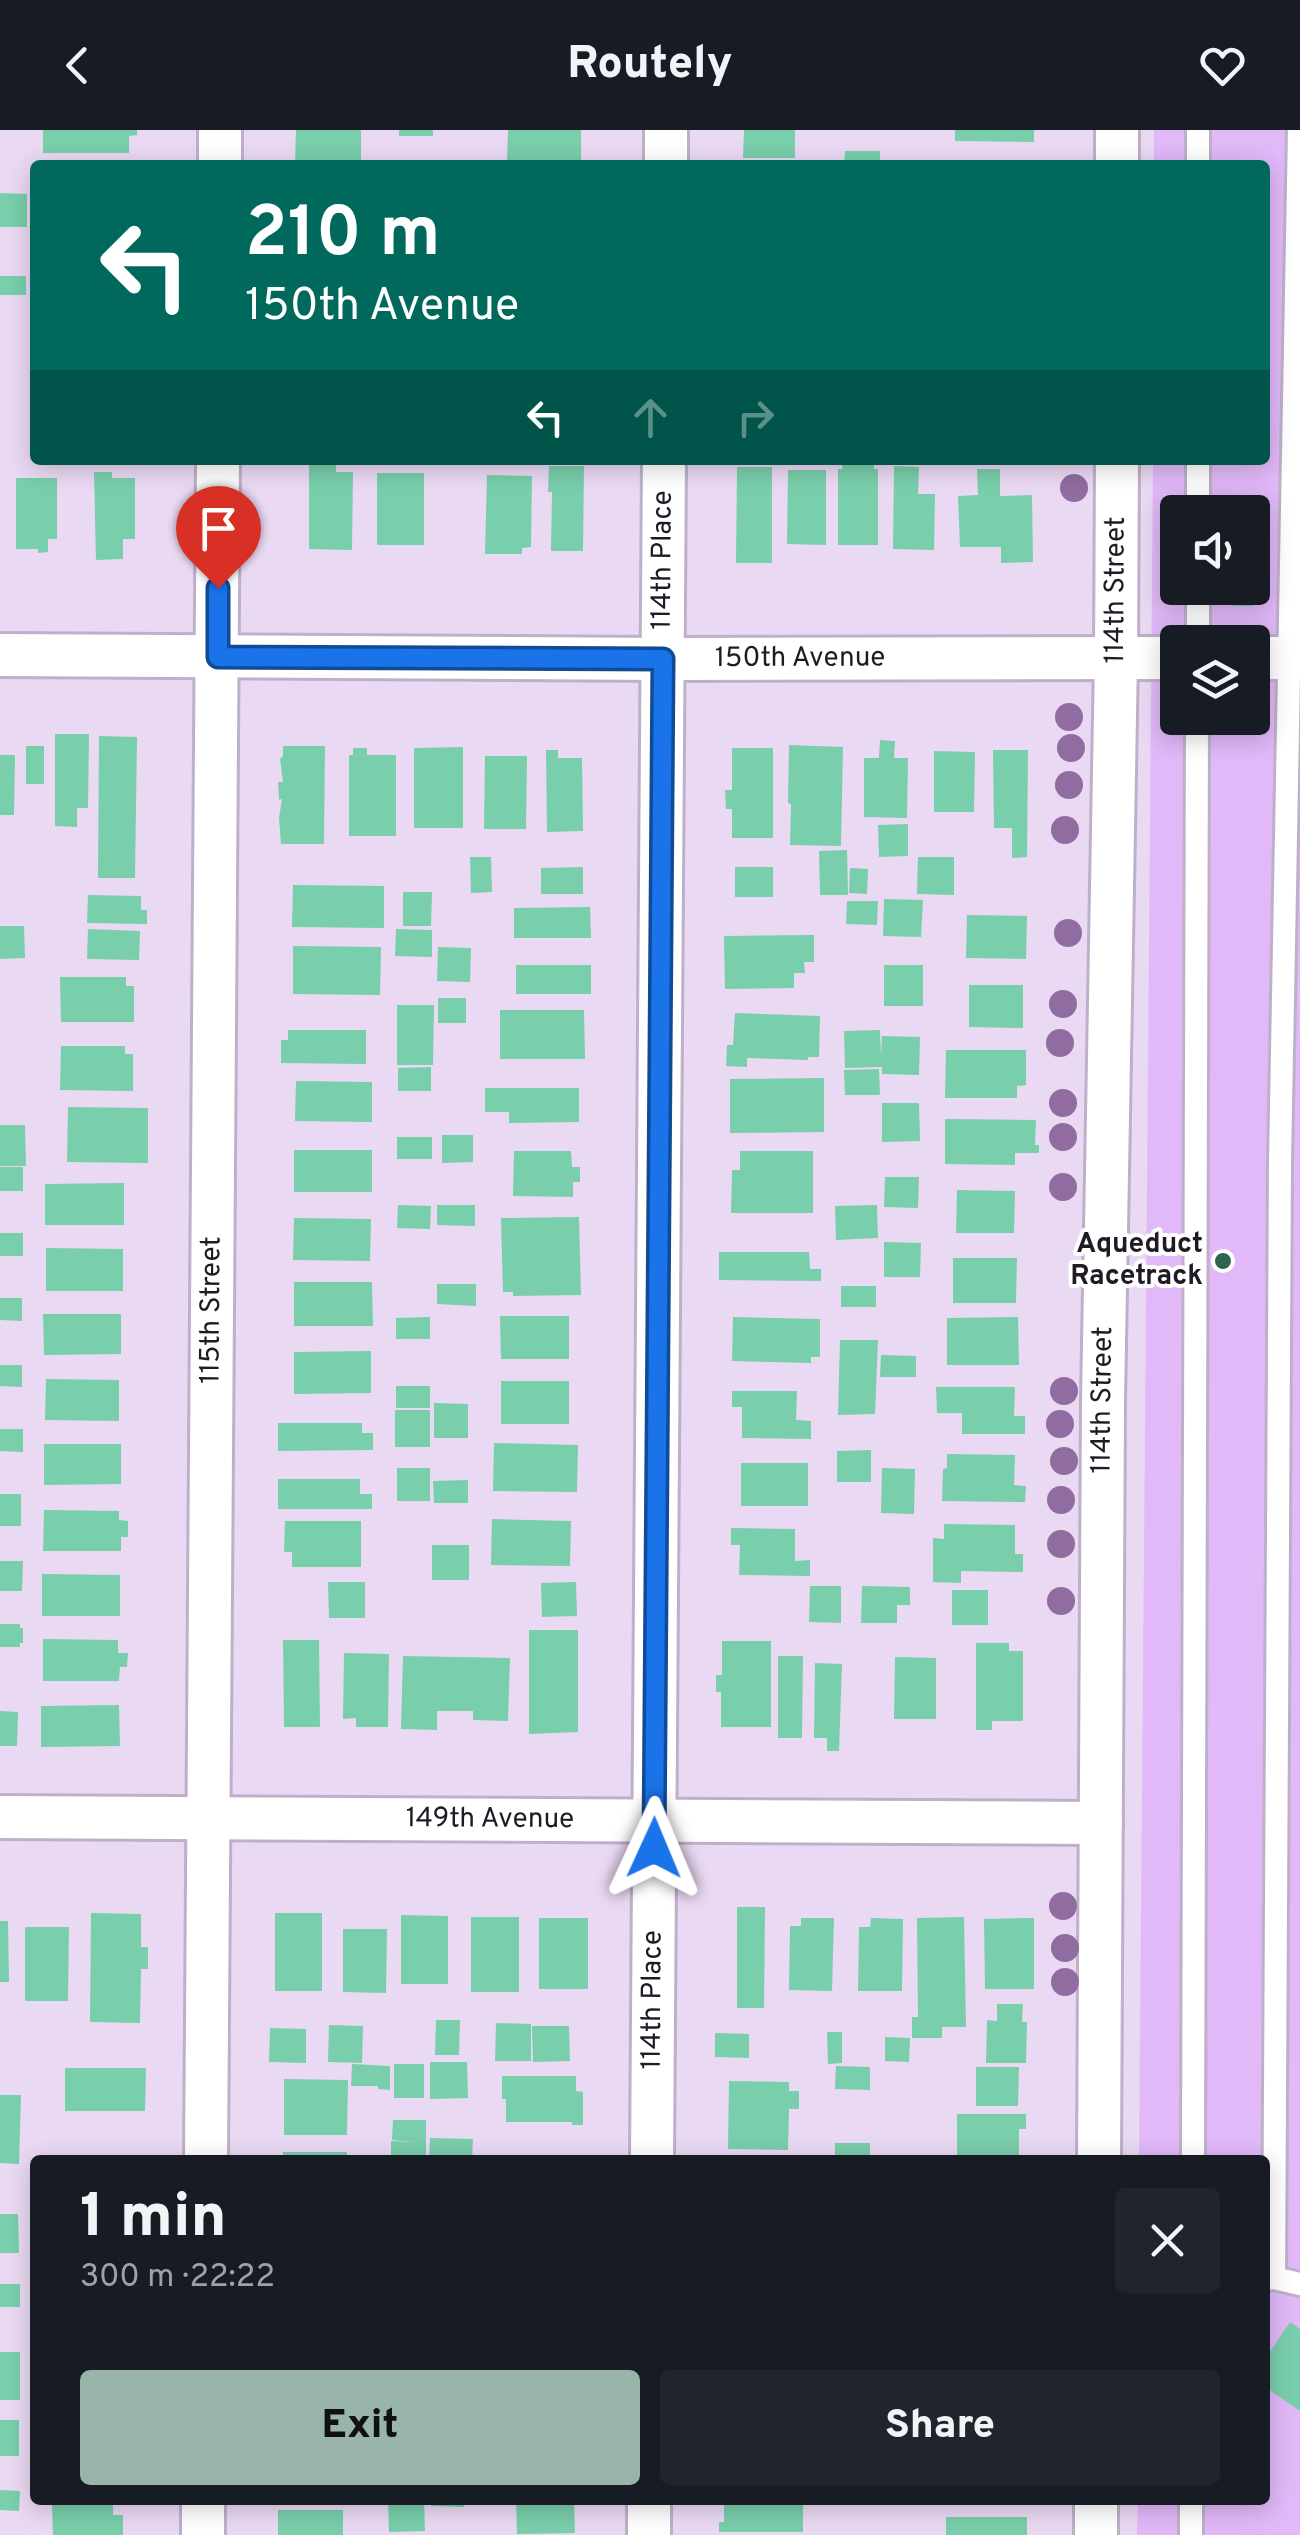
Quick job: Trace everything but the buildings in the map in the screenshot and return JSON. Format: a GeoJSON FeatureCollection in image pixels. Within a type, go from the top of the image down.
{"type":"FeatureCollection","features":[{"type":"Feature","properties":{"kind":"street"},"geometry":{"type":"LineString","coordinates":[[220,130],[220,160]]}},
{"type":"Feature","properties":{"kind":"street"},"geometry":{"type":"LineString","coordinates":[[666,130],[666,160]]}},
{"type":"Feature","properties":{"kind":"street"},"geometry":{"type":"LineString","coordinates":[[1117,160],[1118,130]]}},
{"type":"Feature","properties":{"kind":"street","name":"115th Street"},"geometry":{"type":"LineString","coordinates":[[206,2155],[218,465]]}},
{"type":"Feature","properties":{"kind":"street","name":"114th Place"},"geometry":{"type":"LineString","coordinates":[[652,2155],[664,465]]}},
{"type":"Feature","properties":{"kind":"street","name":"114th Street"},"geometry":{"type":"LineString","coordinates":[[1098,2155],[1116,465]]}},
{"type":"Feature","properties":{"kind":"street","name":"150th Avenue"},"geometry":{"type":"LineString","coordinates":[[0,655],[1160,658]]}},
{"type":"Feature","properties":{"kind":"street","name":"149th Avenue"},"geometry":{"type":"LineString","coordinates":[[0,1818],[1101,1823]]}},
{"type":"Feature","properties":{"kind":"street"},"geometry":{"type":"LineString","coordinates":[[203,2505],[203,2535]]}},
{"type":"Feature","properties":{"kind":"street"},"geometry":{"type":"LineString","coordinates":[[649,2535],[650,2505]]}},
{"type":"Feature","properties":{"kind":"street"},"geometry":{"type":"LineString","coordinates":[[1096,2505],[1096,2535]]}},
{"type":"Feature","properties":{"kind":"lane"},"geometry":{"type":"LineString","coordinates":[[1198,130],[1198,160]]}},
{"type":"Feature","properties":{"kind":"lane"},"geometry":{"type":"LineString","coordinates":[[1270,2176],[1280,1161],[1270,658],[1299,130]]}},
{"type":"Feature","properties":{"kind":"lane"},"geometry":{"type":"LineString","coordinates":[[1198,465],[1198,495]]}},
{"type":"Feature","properties":{"kind":"lane"},"geometry":{"type":"LineString","coordinates":[[1192,2155],[1198,735]]}},
{"type":"Feature","properties":{"kind":"lane"},"geometry":{"type":"LineString","coordinates":[[1270,2278],[1300,2284]]}},
{"type":"Feature","properties":{"kind":"lane"},"geometry":{"type":"LineString","coordinates":[[1191,2535],[1192,2505]]}},
{"type":"Feature","properties":{"kind":"shaded area","name":"Aqueduct Racetrack"},"geometry":{"type":"Polygon","coordinates":[[[1154,130],[1300,130],[1300,2535],[1137,2535],[1138,2505],[1270,2505],[1270,2155],[1139,2155],[1153,465],[1270,465],[1270,160],[1154,160],[1154,130]]]}},
{"type":"Feature","properties":{"kind":"place","name":"Aqueduct Racetrack"},"geometry":{"type":"Point","coordinates":[1223,1261]}},
{"type":"Feature","properties":{"kind":"route"},"geometry":{"type":"LineString","coordinates":[[218,588],[218,657],[663,659],[654,1848]]}}]}
